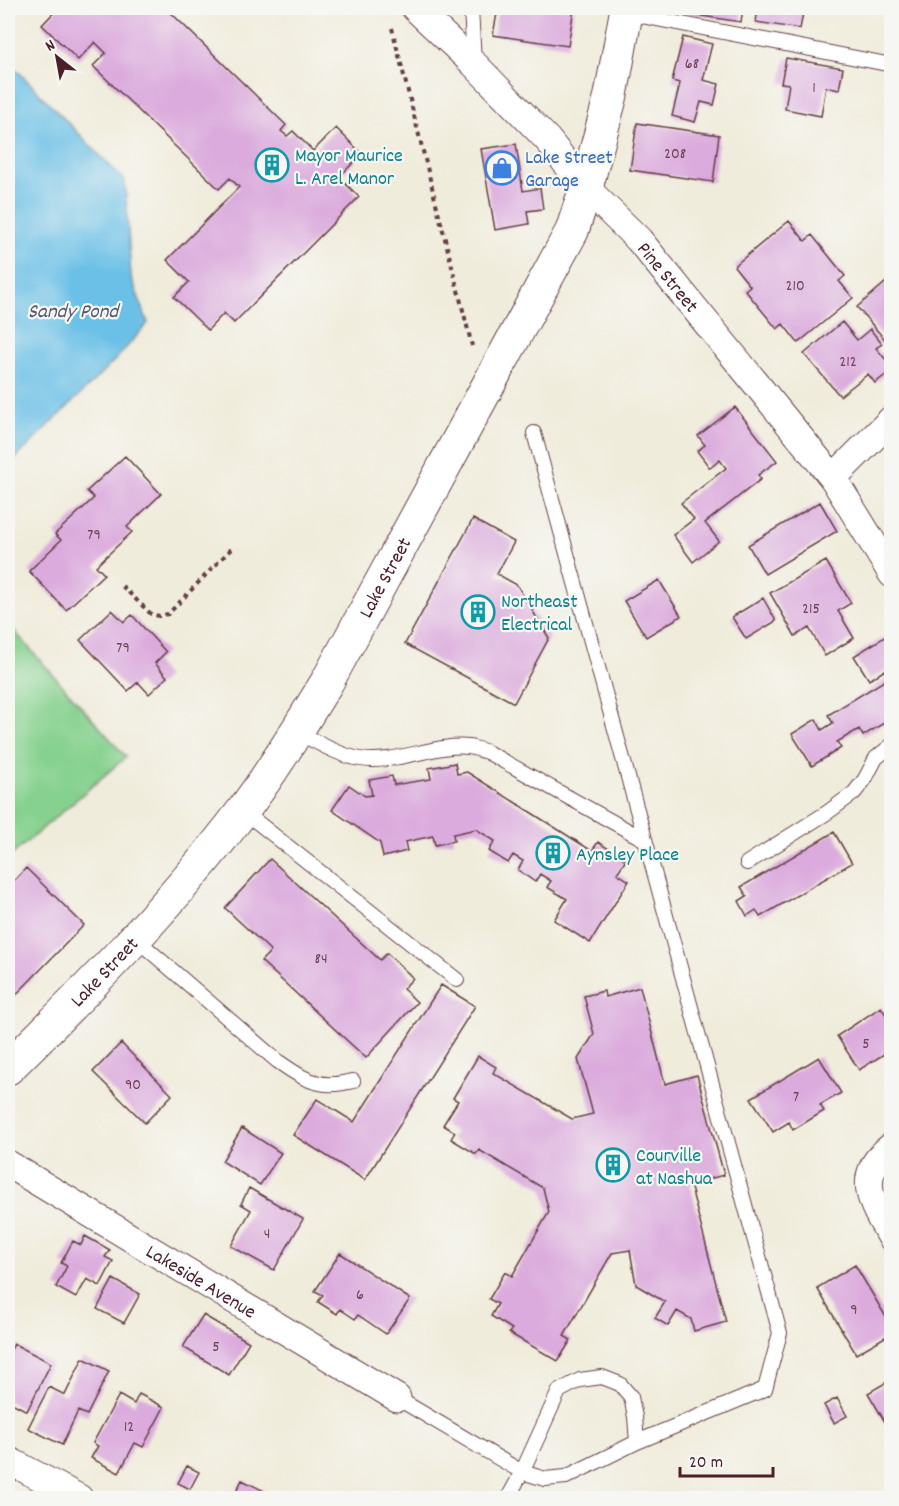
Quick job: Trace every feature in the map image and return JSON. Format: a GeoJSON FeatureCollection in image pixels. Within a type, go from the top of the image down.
{"type":"FeatureCollection","features":[{"type":"Feature","properties":{"kind":"street","name":"Pine Street"},"geometry":{"type":"LineString","coordinates":[[415,8],[474,64],[547,139],[586,188],[639,240],[833,478],[891,574]]}},
{"type":"Feature","properties":{"kind":"street","name":"Lake Street"},"geometry":{"type":"LineString","coordinates":[[8,1068],[135,938],[201,864],[243,811],[296,731],[352,638],[572,231],[611,95],[627,10]]}},
{"type":"Feature","properties":{"kind":"street"},"geometry":{"type":"LineString","coordinates":[[833,478],[891,419]]}},
{"type":"Feature","properties":{"kind":"street"},"geometry":{"type":"LineString","coordinates":[[891,1146],[885,1150],[872,1168],[868,1187],[875,1210],[891,1238]]}},
{"type":"Feature","properties":{"kind":"street","name":"Lakeside Avenue"},"geometry":{"type":"LineString","coordinates":[[8,1164],[397,1398]]}},
{"type":"Feature","properties":{"kind":"street"},"geometry":{"type":"LineString","coordinates":[[8,1460],[79,1498]]}},
{"type":"Feature","properties":{"kind":"lane"},"geometry":{"type":"LineString","coordinates":[[471,8],[474,64]]}},
{"type":"Feature","properties":{"kind":"lane"},"geometry":{"type":"LineString","coordinates":[[627,10],[891,65]]}},
{"type":"Feature","properties":{"kind":"lane"},"geometry":{"type":"LineString","coordinates":[[397,1398],[522,1472],[545,1479],[566,1477],[637,1442],[765,1389],[780,1333],[534,433]]}},
{"type":"Feature","properties":{"kind":"lane"},"geometry":{"type":"LineString","coordinates":[[296,731],[345,755],[362,759],[388,759],[453,747],[470,747],[487,752],[645,840]]}},
{"type":"Feature","properties":{"kind":"lane"},"geometry":{"type":"LineString","coordinates":[[747,863],[854,793],[865,779],[876,758],[891,745]]}},
{"type":"Feature","properties":{"kind":"lane"},"geometry":{"type":"LineString","coordinates":[[243,811],[457,980]]}},
{"type":"Feature","properties":{"kind":"lane"},"geometry":{"type":"LineString","coordinates":[[135,938],[276,1060],[296,1074],[314,1083],[332,1085],[353,1081]]}},
{"type":"Feature","properties":{"kind":"lane"},"geometry":{"type":"LineString","coordinates":[[508,1498],[559,1391],[580,1380],[602,1377],[620,1384],[631,1397],[637,1442]]}},
{"type":"Feature","properties":{"kind":"path"},"geometry":{"type":"LineString","coordinates":[[391,21],[473,349]]}},
{"type":"Feature","properties":{"kind":"path"},"geometry":{"type":"LineString","coordinates":[[122,586],[151,614],[159,616],[168,614],[233,547]]}},
{"type":"Feature","properties":{"kind":"green space"},"geometry":{"type":"Polygon","coordinates":[[[8,624],[126,757],[8,858],[8,624]]]}},
{"type":"Feature","properties":{"kind":"water","name":"Sandy Pond"},"geometry":{"type":"Polygon","coordinates":[[[8,61],[125,181],[131,277],[148,323],[117,358],[8,466],[8,61]]]}},
{"type":"Feature","properties":{"kind":"building","name":"Mayor Maurice L. Arel Manor"},"geometry":{"type":"Polygon","coordinates":[[[56,8],[166,8],[286,125],[281,131],[287,136],[293,131],[313,151],[336,128],[362,154],[339,177],[359,197],[234,323],[224,313],[208,330],[174,297],[189,282],[167,260],[239,187],[230,178],[219,189],[93,66],[106,53],[95,42],[78,60],[42,25],[56,8]]]}},
{"type":"Feature","properties":{"kind":"building"},"geometry":{"type":"Polygon","coordinates":[[[498,8],[574,8],[568,46],[493,35],[498,8]]]}},
{"type":"Feature","properties":{"kind":"building"},"geometry":{"type":"Polygon","coordinates":[[[690,8],[743,8],[741,22],[689,14],[690,8]]]}},
{"type":"Feature","properties":{"kind":"building"},"geometry":{"type":"Polygon","coordinates":[[[758,8],[804,8],[800,29],[756,22],[758,8]]]}},
{"type":"Feature","properties":{"kind":"building"},"geometry":{"type":"Polygon","coordinates":[[[683,37],[712,44],[703,80],[719,84],[714,105],[701,102],[695,122],[672,116],[680,83],[672,81],[683,37]]]}},
{"type":"Feature","properties":{"kind":"building"},"geometry":{"type":"Polygon","coordinates":[[[786,58],[843,68],[839,90],[826,87],[821,116],[785,109],[789,84],[781,83],[786,58]]]}},
{"type":"Feature","properties":{"kind":"building"},"geometry":{"type":"Polygon","coordinates":[[[637,123],[719,135],[713,182],[630,170],[637,123]]]}},
{"type":"Feature","properties":{"kind":"building","name":"Lake Street Garage"},"geometry":{"type":"Polygon","coordinates":[[[516,144],[523,191],[540,188],[543,209],[527,211],[529,224],[495,230],[481,149],[516,144]]]}},
{"type":"Feature","properties":{"kind":"building"},"geometry":{"type":"Polygon","coordinates":[[[789,221],[805,241],[812,235],[845,276],[839,281],[853,298],[798,343],[783,324],[777,329],[745,290],[750,286],[734,266],[789,221]]]}},
{"type":"Feature","properties":{"kind":"building"},"geometry":{"type":"Polygon","coordinates":[[[892,277],[892,338],[887,342],[857,307],[892,277]]]}},
{"type":"Feature","properties":{"kind":"building"},"geometry":{"type":"Polygon","coordinates":[[[842,322],[857,340],[870,329],[882,344],[876,348],[892,370],[875,383],[868,374],[840,396],[804,354],[842,322]]]}},
{"type":"Feature","properties":{"kind":"building"},"geometry":{"type":"Polygon","coordinates":[[[735,407],[777,461],[758,475],[761,479],[705,523],[719,541],[693,562],[673,535],[694,519],[681,503],[726,468],[720,460],[710,468],[697,451],[705,445],[698,436],[735,407]]]}},
{"type":"Feature","properties":{"kind":"building"},"geometry":{"type":"Polygon","coordinates":[[[125,456],[161,494],[127,527],[132,532],[96,566],[104,574],[66,610],[29,571],[61,540],[55,534],[94,498],[87,491],[125,456]]]}},
{"type":"Feature","properties":{"kind":"building"},"geometry":{"type":"Polygon","coordinates":[[[820,502],[837,531],[765,574],[748,545],[820,502]]]}},
{"type":"Feature","properties":{"kind":"building","name":"Northeast Electrical"},"geometry":{"type":"Polygon","coordinates":[[[473,519],[514,542],[497,574],[517,585],[549,638],[514,703],[405,644],[473,519]]]}},
{"type":"Feature","properties":{"kind":"building"},"geometry":{"type":"Polygon","coordinates":[[[826,561],[851,603],[838,611],[854,638],[825,656],[809,628],[795,636],[770,593],[826,561]]]}},
{"type":"Feature","properties":{"kind":"building"},"geometry":{"type":"Polygon","coordinates":[[[659,580],[681,616],[646,637],[624,601],[659,580]]]}},
{"type":"Feature","properties":{"kind":"building"},"geometry":{"type":"Polygon","coordinates":[[[763,598],[776,621],[746,639],[732,617],[763,598]]]}},
{"type":"Feature","properties":{"kind":"building"},"geometry":{"type":"Polygon","coordinates":[[[112,610],[124,622],[132,615],[166,652],[155,663],[167,677],[149,694],[138,682],[128,691],[80,640],[112,610]]]}},
{"type":"Feature","properties":{"kind":"building"},"geometry":{"type":"Polygon","coordinates":[[[886,636],[892,645],[892,666],[869,680],[854,656],[886,636]]]}},
{"type":"Feature","properties":{"kind":"building"},"geometry":{"type":"Polygon","coordinates":[[[892,676],[892,718],[863,736],[859,729],[837,742],[841,748],[812,766],[792,734],[816,719],[822,730],[833,723],[828,715],[892,676]]]}},
{"type":"Feature","properties":{"kind":"building","name":"Aynsley Place"},"geometry":{"type":"Polygon","coordinates":[[[455,763],[457,774],[467,772],[592,851],[598,842],[626,860],[617,873],[629,881],[590,943],[554,920],[567,899],[547,887],[551,881],[540,874],[535,882],[518,870],[523,861],[513,855],[508,863],[489,851],[495,841],[476,829],[453,834],[454,841],[435,845],[433,836],[405,842],[407,851],[383,857],[380,843],[332,810],[349,785],[365,796],[372,795],[369,780],[392,776],[394,785],[431,779],[429,768],[455,763]]]}},
{"type":"Feature","properties":{"kind":"building"},"geometry":{"type":"Polygon","coordinates":[[[834,832],[852,863],[760,917],[756,910],[747,916],[739,901],[747,896],[741,887],[834,832]]]}},
{"type":"Feature","properties":{"kind":"building"},"geometry":{"type":"Polygon","coordinates":[[[270,859],[380,960],[387,953],[413,978],[403,989],[417,1002],[366,1058],[261,961],[271,951],[225,908],[270,859]]]}},
{"type":"Feature","properties":{"kind":"building"},"geometry":{"type":"Polygon","coordinates":[[[26,868],[84,925],[8,1003],[8,887],[26,868]]]}},
{"type":"Feature","properties":{"kind":"building"},"geometry":{"type":"Polygon","coordinates":[[[441,985],[475,1006],[365,1180],[293,1135],[317,1099],[354,1122],[441,985]]]}},
{"type":"Feature","properties":{"kind":"building","name":"Courville at Nashua"},"geometry":{"type":"Polygon","coordinates":[[[640,987],[665,1084],[697,1075],[724,1175],[690,1184],[726,1322],[694,1331],[691,1319],[677,1311],[668,1326],[655,1318],[665,1302],[636,1285],[630,1250],[612,1253],[564,1336],[571,1340],[558,1361],[509,1333],[512,1329],[491,1316],[498,1304],[489,1299],[505,1272],[512,1276],[549,1212],[543,1188],[479,1150],[476,1154],[451,1139],[455,1132],[443,1125],[458,1101],[453,1098],[478,1056],[496,1067],[493,1073],[572,1119],[593,1114],[578,1059],[594,1034],[584,996],[604,991],[605,997],[640,987]]]}},
{"type":"Feature","properties":{"kind":"building"},"geometry":{"type":"Polygon","coordinates":[[[881,1007],[892,1024],[892,1049],[859,1070],[837,1036],[881,1007]]]}},
{"type":"Feature","properties":{"kind":"building"},"geometry":{"type":"Polygon","coordinates":[[[121,1043],[172,1095],[145,1123],[93,1072],[121,1043]]]}},
{"type":"Feature","properties":{"kind":"building"},"geometry":{"type":"Polygon","coordinates":[[[819,1057],[841,1093],[820,1105],[824,1111],[793,1130],[789,1122],[773,1132],[751,1098],[819,1057]]]}},
{"type":"Feature","properties":{"kind":"building"},"geometry":{"type":"Polygon","coordinates":[[[242,1128],[281,1153],[260,1185],[222,1161],[242,1128]]]}},
{"type":"Feature","properties":{"kind":"building"},"geometry":{"type":"Polygon","coordinates":[[[249,1188],[303,1219],[274,1270],[231,1246],[251,1210],[241,1204],[249,1188]]]}},
{"type":"Feature","properties":{"kind":"building"},"geometry":{"type":"Polygon","coordinates":[[[85,1236],[110,1250],[105,1257],[113,1261],[100,1286],[87,1279],[76,1298],[56,1287],[67,1266],[61,1263],[73,1241],[81,1245],[85,1236]]]}},
{"type":"Feature","properties":{"kind":"building"},"geometry":{"type":"Polygon","coordinates":[[[340,1253],[410,1299],[386,1334],[358,1315],[355,1319],[340,1309],[337,1314],[318,1302],[323,1295],[315,1291],[340,1253]]]}},
{"type":"Feature","properties":{"kind":"building"},"geometry":{"type":"Polygon","coordinates":[[[855,1265],[892,1327],[892,1333],[856,1354],[817,1288],[855,1265]]]}},
{"type":"Feature","properties":{"kind":"building"},"geometry":{"type":"Polygon","coordinates":[[[113,1279],[140,1294],[124,1323],[97,1309],[113,1279]]]}},
{"type":"Feature","properties":{"kind":"building"},"geometry":{"type":"Polygon","coordinates":[[[203,1315],[249,1342],[229,1375],[183,1347],[203,1315]]]}},
{"type":"Feature","properties":{"kind":"building"},"geometry":{"type":"Polygon","coordinates":[[[14,1344],[51,1363],[27,1411],[8,1401],[8,1350],[10,1351],[14,1344]]]}},
{"type":"Feature","properties":{"kind":"building"},"geometry":{"type":"Polygon","coordinates":[[[83,1358],[109,1371],[87,1415],[78,1411],[62,1445],[28,1428],[49,1387],[65,1395],[83,1358]]]}},
{"type":"Feature","properties":{"kind":"building"},"geometry":{"type":"Polygon","coordinates":[[[892,1379],[892,1434],[868,1393],[892,1379]]]}},
{"type":"Feature","properties":{"kind":"building"},"geometry":{"type":"Polygon","coordinates":[[[139,1394],[164,1407],[143,1447],[135,1443],[119,1473],[91,1458],[98,1446],[93,1443],[119,1395],[134,1404],[139,1394]]]}},
{"type":"Feature","properties":{"kind":"building"},"geometry":{"type":"Polygon","coordinates":[[[837,1398],[847,1416],[834,1423],[824,1405],[837,1398]]]}},
{"type":"Feature","properties":{"kind":"building"},"geometry":{"type":"Polygon","coordinates":[[[187,1466],[199,1472],[190,1489],[178,1483],[187,1466]]]}},
{"type":"Feature","properties":{"kind":"building"},"geometry":{"type":"Polygon","coordinates":[[[242,1480],[278,1498],[233,1498],[242,1480]]]}},
{"type":"Feature","properties":{"kind":"place","name":"Mayor Maurice L. Arel Manor"},"geometry":{"type":"Point","coordinates":[272,165]}},
{"type":"Feature","properties":{"kind":"place","name":"Lake Street Garage"},"geometry":{"type":"Point","coordinates":[502,168]}},
{"type":"Feature","properties":{"kind":"place","name":"Northeast Electrical"},"geometry":{"type":"Point","coordinates":[478,612]}},
{"type":"Feature","properties":{"kind":"place","name":"Aynsley Place"},"geometry":{"type":"Point","coordinates":[553,853]}},
{"type":"Feature","properties":{"kind":"place","name":"Courville at Nashua"},"geometry":{"type":"Point","coordinates":[613,1165]}}]}
